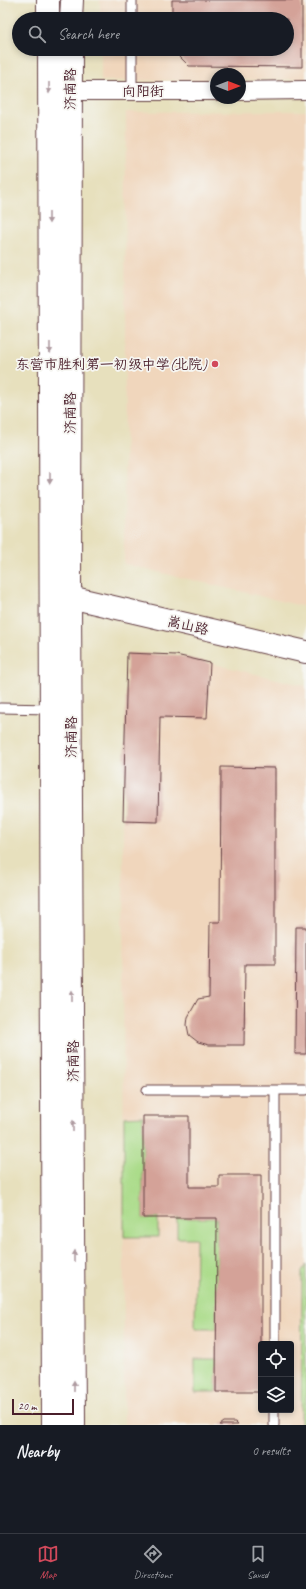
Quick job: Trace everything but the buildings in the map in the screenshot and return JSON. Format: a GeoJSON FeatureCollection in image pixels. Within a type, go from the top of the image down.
{"type":"FeatureCollection","features":[{"type":"Feature","properties":{"kind":"main road"},"geometry":{"type":"LineString","coordinates":[[48,0],[48,12]]}},
{"type":"Feature","properties":{"kind":"main road"},"geometry":{"type":"LineString","coordinates":[[71,12],[72,0]]}},
{"type":"Feature","properties":{"kind":"main road","name":"济南路"},"geometry":{"type":"LineString","coordinates":[[48,56],[53,1425]]}},
{"type":"Feature","properties":{"kind":"main road","name":"济南路"},"geometry":{"type":"LineString","coordinates":[[71,56],[70,597],[74,1425]]}},
{"type":"Feature","properties":{"kind":"main road","name":"嵩山路"},"geometry":{"type":"LineString","coordinates":[[70,597],[306,652]]}},
{"type":"Feature","properties":{"kind":"street"},"geometry":{"type":"LineString","coordinates":[[246,90],[306,90]]}},
{"type":"Feature","properties":{"kind":"street","name":"向阳街"},"geometry":{"type":"LineString","coordinates":[[70,91],[210,91]]}},
{"type":"Feature","properties":{"kind":"lane"},"geometry":{"type":"LineString","coordinates":[[132,0],[132,12]]}},
{"type":"Feature","properties":{"kind":"lane"},"geometry":{"type":"LineString","coordinates":[[132,56],[132,91]]}},
{"type":"Feature","properties":{"kind":"lane"},"geometry":{"type":"LineString","coordinates":[[0,708],[51,709]]}},
{"type":"Feature","properties":{"kind":"lane"},"geometry":{"type":"LineString","coordinates":[[147,1090],[306,1090]]}},
{"type":"Feature","properties":{"kind":"lane"},"geometry":{"type":"LineString","coordinates":[[274,1341],[275,1090]]}},
{"type":"Feature","properties":{"kind":"lane"},"geometry":{"type":"LineString","coordinates":[[274,1413],[274,1425]]}},
{"type":"Feature","properties":{"kind":"shaded area"},"geometry":{"type":"Polygon","coordinates":[[[100,0],[306,0],[306,79],[246,80],[246,68],[210,68],[210,80],[101,81],[101,56],[294,56],[294,12],[100,12],[100,0]]]}},
{"type":"Feature","properties":{"kind":"shaded area","name":"东营市胜利第一初级中学(北院)"},"geometry":{"type":"Polygon","coordinates":[[[306,111],[306,607],[124,564],[126,112],[306,111]]]}},
{"type":"Feature","properties":{"kind":"shaded area"},"geometry":{"type":"Polygon","coordinates":[[[210,663],[306,686],[306,1425],[124,1425],[123,821],[158,822],[160,717],[207,718],[210,663]]]}},
{"type":"Feature","properties":{"kind":"green space"},"geometry":{"type":"Polygon","coordinates":[[[143,1116],[143,1218],[158,1218],[158,1237],[124,1237],[124,1117],[143,1116]]]}},
{"type":"Feature","properties":{"kind":"green space"},"geometry":{"type":"Polygon","coordinates":[[[177,1218],[217,1218],[217,1329],[195,1329],[196,1238],[177,1238],[177,1218]]]}},
{"type":"Feature","properties":{"kind":"green space"},"geometry":{"type":"Polygon","coordinates":[[[306,1265],[306,1425],[301,1425],[302,1271],[306,1265]]]}},
{"type":"Feature","properties":{"kind":"green space"},"geometry":{"type":"Polygon","coordinates":[[[195,1359],[217,1359],[216,1392],[195,1392],[195,1359]]]}},
{"type":"Feature","properties":{"kind":"place","name":"东营市胜利第一初级中学(北院)"},"geometry":{"type":"Point","coordinates":[215,364]}}]}
